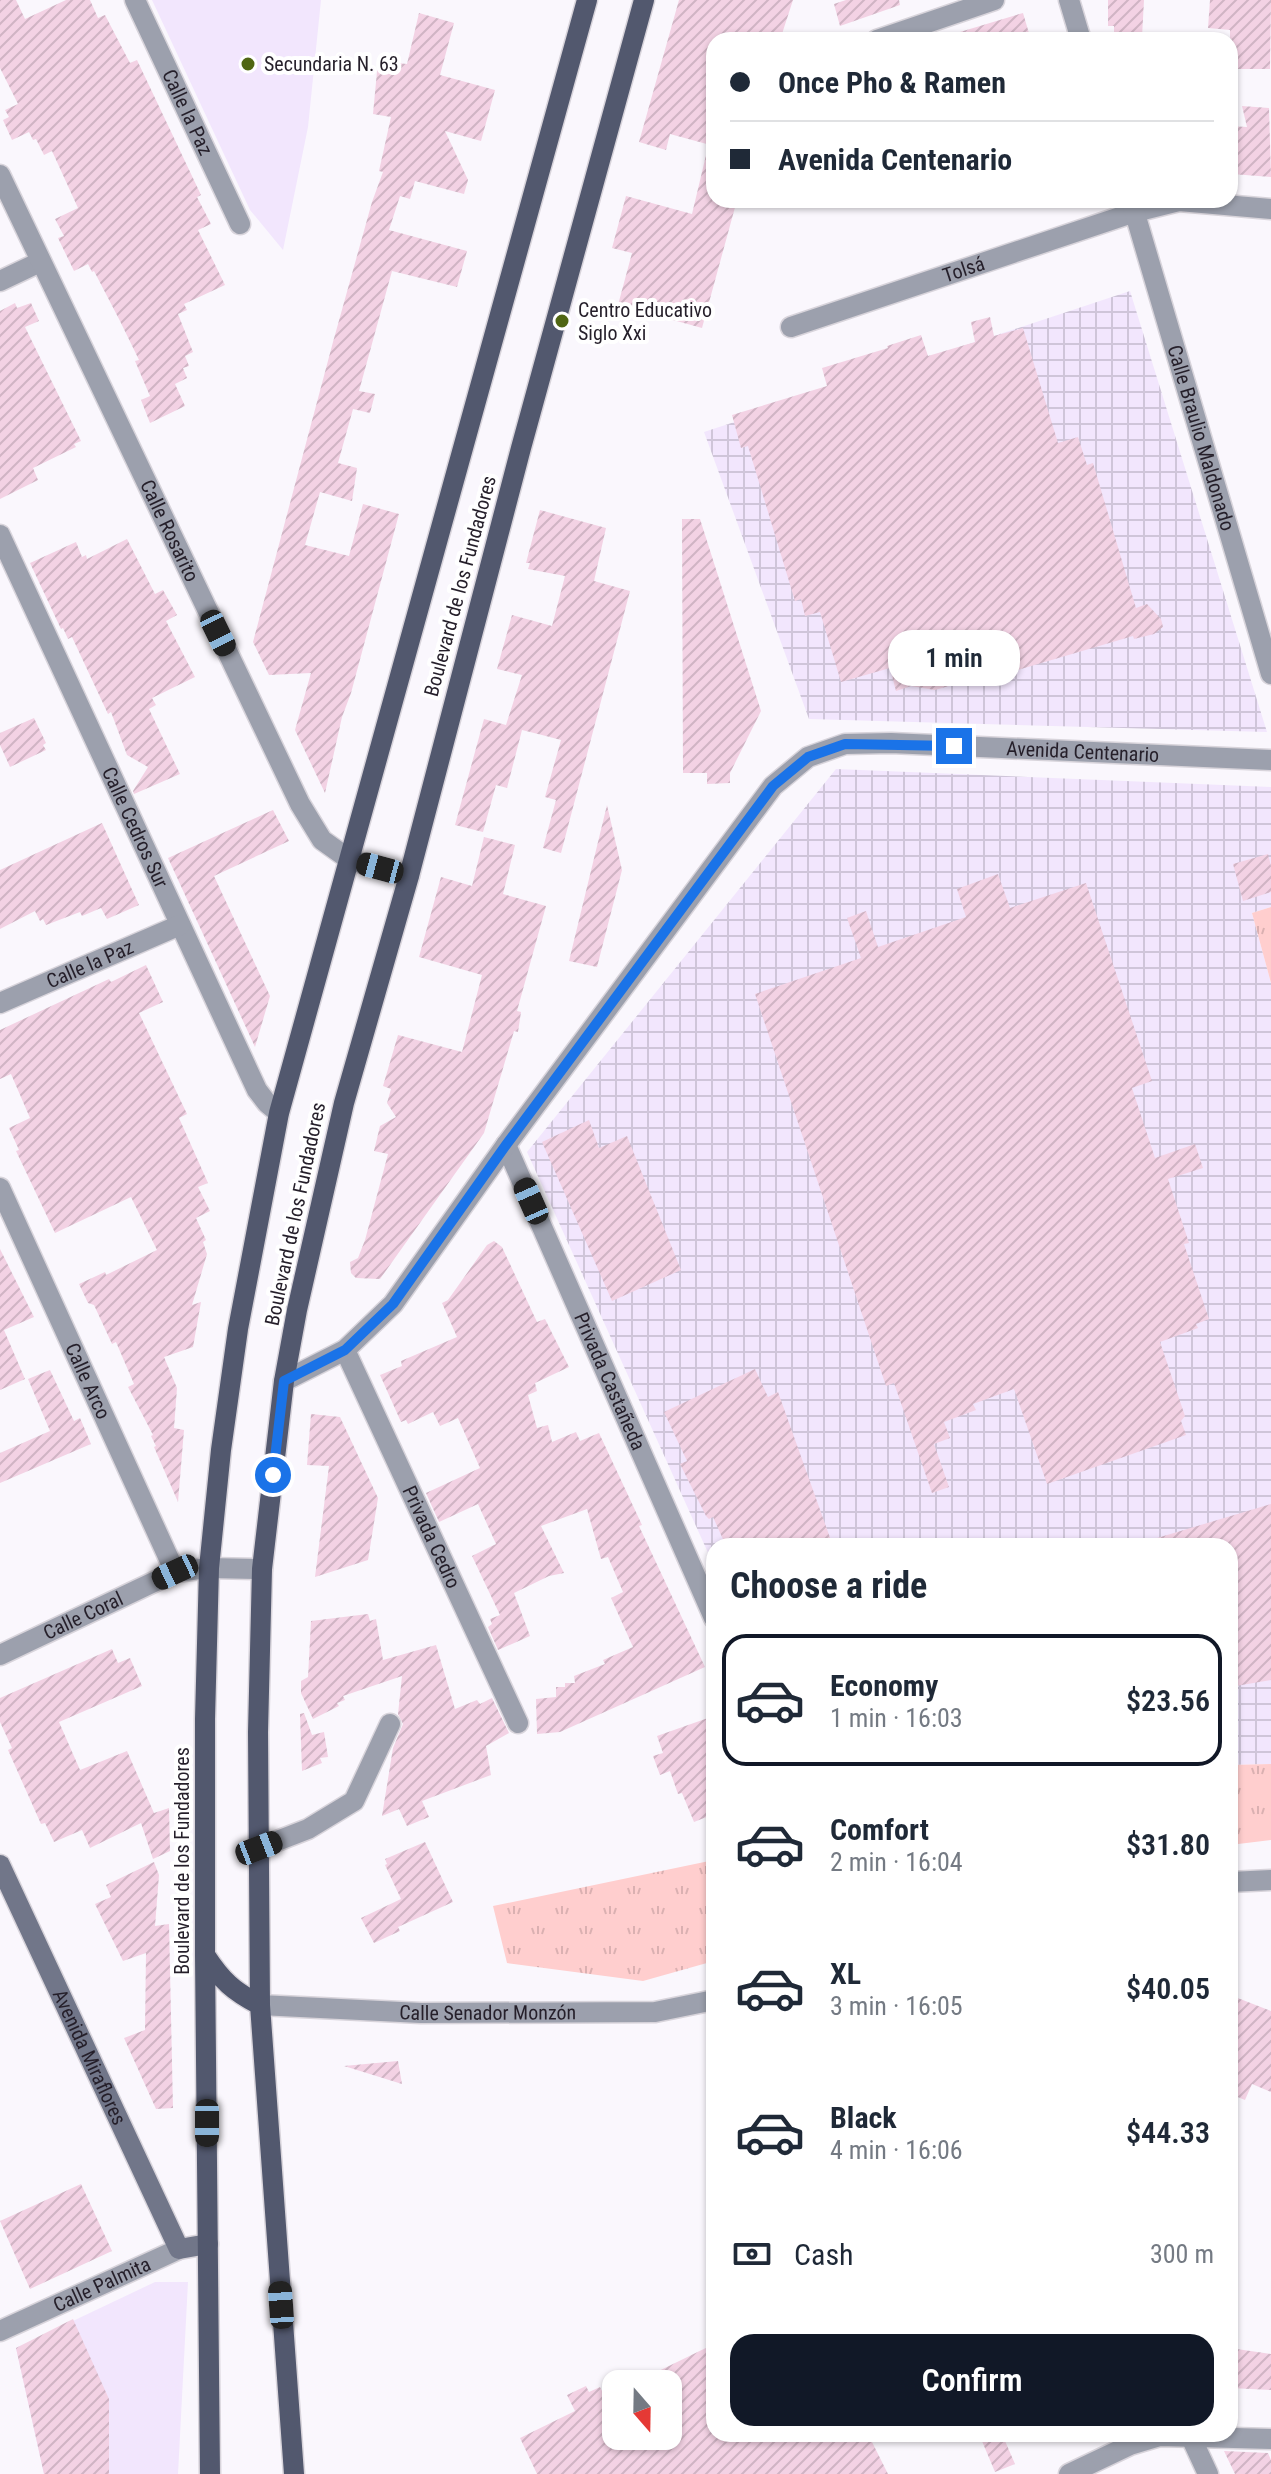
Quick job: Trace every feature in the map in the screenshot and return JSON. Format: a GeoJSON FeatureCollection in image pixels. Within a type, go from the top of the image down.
{"type":"FeatureCollection","features":[{"type":"Feature","properties":{"kind":"main road","name":"Boulevard de los Fundadores"},"geometry":{"type":"LineString","coordinates":[[210,2474],[205,1719],[209,1568],[238,1329],[279,1113],[587,0]]}},
{"type":"Feature","properties":{"kind":"main road","name":"Boulevard de los Fundadores"},"geometry":{"type":"LineString","coordinates":[[294,2474],[260,2005],[258,1732],[262,1569],[284,1381],[344,1103],[409,876],[521,448],[644,0]]}},
{"type":"Feature","properties":{"kind":"main road","name":"Avenida Miraflores"},"geometry":{"type":"LineString","coordinates":[[0,1865],[179,2249]]}},
{"type":"Feature","properties":{"kind":"main road"},"geometry":{"type":"LineString","coordinates":[[205,1955],[219,1978],[237,1993],[260,2005]]}},
{"type":"Feature","properties":{"kind":"main road","name":"Calle Palmita"},"geometry":{"type":"LineString","coordinates":[[179,2249],[208,2244]]}},
{"type":"Feature","properties":{"kind":"street","name":"Calle la Paz"},"geometry":{"type":"LineString","coordinates":[[135,0],[240,224]]}},
{"type":"Feature","properties":{"kind":"street"},"geometry":{"type":"LineString","coordinates":[[900,32],[994,0]]}},
{"type":"Feature","properties":{"kind":"street"},"geometry":{"type":"LineString","coordinates":[[1069,0],[1079,32]]}},
{"type":"Feature","properties":{"kind":"street","name":"Calle Rosarito"},"geometry":{"type":"LineString","coordinates":[[0,175],[300,804],[322,840],[350,860],[409,876]]}},
{"type":"Feature","properties":{"kind":"street","name":"Tolsá"},"geometry":{"type":"LineString","coordinates":[[1238,206],[1271,209]]}},
{"type":"Feature","properties":{"kind":"street","name":"Tolsá"},"geometry":{"type":"LineString","coordinates":[[791,327],[1127,208]]}},
{"type":"Feature","properties":{"kind":"street","name":"Calle Braulio Maldonado"},"geometry":{"type":"LineString","coordinates":[[1134,208],[1271,674]]}},
{"type":"Feature","properties":{"kind":"street"},"geometry":{"type":"LineString","coordinates":[[0,281],[40,262]]}},
{"type":"Feature","properties":{"kind":"street","name":"Calle Cedros Sur"},"geometry":{"type":"LineString","coordinates":[[0,535],[257,1090],[279,1113]]}},
{"type":"Feature","properties":{"kind":"street","name":"Avenida Centenario"},"geometry":{"type":"LineString","coordinates":[[284,1381],[345,1350],[393,1304],[506,1145],[773,786],[808,757],[845,744],[891,743],[1271,760]]}},
{"type":"Feature","properties":{"kind":"street","name":"Calle la Paz"},"geometry":{"type":"LineString","coordinates":[[0,1003],[180,925]]}},
{"type":"Feature","properties":{"kind":"street","name":"Privada Castañeda"},"geometry":{"type":"LineString","coordinates":[[506,1145],[706,1600]]}},
{"type":"Feature","properties":{"kind":"street","name":"Calle Arco"},"geometry":{"type":"LineString","coordinates":[[0,1188],[175,1572]]}},
{"type":"Feature","properties":{"kind":"street","name":"Privada Cedro"},"geometry":{"type":"LineString","coordinates":[[345,1350],[518,1723]]}},
{"type":"Feature","properties":{"kind":"street","name":"Calle Coral"},"geometry":{"type":"LineString","coordinates":[[0,1655],[175,1572],[209,1568],[262,1569]]}},
{"type":"Feature","properties":{"kind":"street"},"geometry":{"type":"LineString","coordinates":[[259,1848],[308,1829],[354,1801],[390,1724]]}},
{"type":"Feature","properties":{"kind":"street"},"geometry":{"type":"LineString","coordinates":[[1238,1882],[1271,1880]]}},
{"type":"Feature","properties":{"kind":"street","name":"Calle Senador Monzón"},"geometry":{"type":"LineString","coordinates":[[260,2005],[421,2013],[655,2012],[706,2002]]}},
{"type":"Feature","properties":{"kind":"street","name":"Calle Palmita"},"geometry":{"type":"LineString","coordinates":[[0,2331],[179,2249]]}},
{"type":"Feature","properties":{"kind":"street"},"geometry":{"type":"LineString","coordinates":[[1238,2437],[1271,2439]]}},
{"type":"Feature","properties":{"kind":"street"},"geometry":{"type":"LineString","coordinates":[[1069,2474],[1140,2442]]}},
{"type":"Feature","properties":{"kind":"street"},"geometry":{"type":"LineString","coordinates":[[1193,2442],[1208,2474]]}},
{"type":"Feature","properties":{"kind":"shaded area","name":"Secundaria N. 63"},"geometry":{"type":"Polygon","coordinates":[[[152,0],[321,0],[308,127],[283,250],[250,210],[152,0]]]}},
{"type":"Feature","properties":{"kind":"shaded area"},"geometry":{"type":"Polygon","coordinates":[[[1130,291],[1267,732],[809,719],[704,432],[1130,291]]]}},
{"type":"Feature","properties":{"kind":"shaded area"},"geometry":{"type":"Polygon","coordinates":[[[836,769],[1271,787],[1271,907],[1252,913],[1271,983],[1271,1764],[1238,1765],[1238,1538],[706,1538],[706,1548],[527,1152],[836,769]]]}},
{"type":"Feature","properties":{"kind":"shaded area"},"geometry":{"type":"Polygon","coordinates":[[[155,2282],[188,2282],[178,2474],[44,2474],[16,2348],[155,2282]]]}},
{"type":"Feature","properties":{"kind":"green space"},"geometry":{"type":"Polygon","coordinates":[[[1271,907],[1271,983],[1252,913],[1271,907]]]}},
{"type":"Feature","properties":{"kind":"green space"},"geometry":{"type":"Polygon","coordinates":[[[1271,1764],[1271,1840],[1238,1844],[1238,1765],[1271,1764]]]}},
{"type":"Feature","properties":{"kind":"green space"},"geometry":{"type":"Polygon","coordinates":[[[706,1862],[706,1963],[643,1981],[507,1963],[493,1906],[706,1862]]]}},
{"type":"Feature","properties":{"kind":"building"},"geometry":{"type":"Polygon","coordinates":[[[0,0],[16,0],[25,19],[66,0],[90,0],[98,18],[105,15],[130,63],[137,60],[201,195],[197,197],[211,224],[198,230],[225,285],[184,304],[187,310],[178,314],[193,352],[185,356],[189,366],[183,368],[187,378],[175,384],[185,406],[150,423],[141,400],[150,396],[135,361],[139,360],[120,321],[94,271],[88,264],[74,271],[58,238],[64,236],[55,219],[78,208],[52,151],[44,155],[29,132],[12,140],[3,120],[9,117],[5,110],[18,104],[0,68],[0,0]]]}},
{"type":"Feature","properties":{"kind":"building"},"geometry":{"type":"Polygon","coordinates":[[[679,0],[793,0],[783,32],[706,32],[706,144],[670,134],[666,150],[639,142],[679,0]]]}},
{"type":"Feature","properties":{"kind":"building"},"geometry":{"type":"Polygon","coordinates":[[[846,0],[899,0],[900,5],[840,26],[834,4],[846,0]]]}},
{"type":"Feature","properties":{"kind":"building"},"geometry":{"type":"Polygon","coordinates":[[[1108,0],[1144,0],[1142,32],[1114,32],[1114,26],[1108,26],[1108,0]]]}},
{"type":"Feature","properties":{"kind":"building"},"geometry":{"type":"Polygon","coordinates":[[[1210,0],[1271,0],[1270,69],[1238,69],[1238,32],[1208,28],[1210,0]]]}},
{"type":"Feature","properties":{"kind":"building"},"geometry":{"type":"Polygon","coordinates":[[[419,13],[454,23],[440,75],[495,90],[481,141],[445,131],[468,180],[464,194],[415,181],[410,199],[400,196],[389,230],[467,251],[457,287],[392,271],[359,391],[375,394],[370,413],[353,409],[338,463],[357,468],[352,501],[320,492],[305,545],[349,556],[363,504],[399,514],[342,717],[325,793],[295,730],[311,673],[269,675],[253,642],[333,342],[383,172],[379,171],[391,117],[373,114],[378,61],[407,64],[419,13]]]}},
{"type":"Feature","properties":{"kind":"building"},"geometry":{"type":"Polygon","coordinates":[[[1023,13],[1029,32],[960,32],[1023,13]]]}},
{"type":"Feature","properties":{"kind":"building"},"geometry":{"type":"Polygon","coordinates":[[[1242,106],[1269,108],[1271,177],[1238,174],[1238,126],[1247,127],[1242,106]]]}},
{"type":"Feature","properties":{"kind":"building"},"geometry":{"type":"Polygon","coordinates":[[[706,155],[706,208],[735,208],[702,328],[618,305],[632,253],[612,248],[626,196],[692,214],[706,155]]]}},
{"type":"Feature","properties":{"kind":"building"},"geometry":{"type":"Polygon","coordinates":[[[15,303],[17,308],[31,303],[39,321],[25,327],[81,441],[74,444],[76,447],[33,468],[38,480],[0,499],[0,311],[15,303]]]}},
{"type":"Feature","properties":{"kind":"building"},"geometry":{"type":"Polygon","coordinates":[[[990,317],[994,336],[1023,328],[1058,443],[1078,437],[1087,465],[1093,463],[1136,608],[1147,604],[1161,619],[1163,627],[1154,634],[1134,639],[1133,636],[977,682],[976,678],[935,690],[911,686],[896,691],[890,668],[841,682],[820,612],[805,616],[801,599],[795,601],[748,446],[741,448],[732,415],[827,386],[822,368],[921,335],[928,356],[975,342],[971,322],[990,317]]]}},
{"type":"Feature","properties":{"kind":"building"},"geometry":{"type":"Polygon","coordinates":[[[540,510],[606,528],[594,581],[630,591],[561,853],[543,848],[556,800],[545,797],[561,740],[522,730],[507,788],[496,785],[483,832],[455,825],[484,719],[506,725],[522,675],[497,669],[512,615],[552,626],[565,576],[528,569],[530,563],[526,563],[540,510]]]}},
{"type":"Feature","properties":{"kind":"building"},"geometry":{"type":"Polygon","coordinates":[[[682,519],[700,519],[761,711],[730,773],[730,783],[707,784],[707,773],[683,773],[682,519]]]}},
{"type":"Feature","properties":{"kind":"building"},"geometry":{"type":"Polygon","coordinates":[[[127,539],[155,594],[163,590],[177,615],[166,621],[195,677],[152,698],[156,705],[149,709],[180,774],[134,794],[148,767],[127,755],[111,712],[108,714],[72,637],[68,639],[61,629],[30,563],[76,542],[82,557],[86,555],[87,559],[127,539]]]}},
{"type":"Feature","properties":{"kind":"building"},"geometry":{"type":"Polygon","coordinates":[[[34,718],[46,743],[43,745],[46,750],[10,767],[0,745],[0,733],[34,718]]]}},
{"type":"Feature","properties":{"kind":"building"},"geometry":{"type":"Polygon","coordinates":[[[607,805],[622,870],[597,967],[569,961],[607,805]]]}},
{"type":"Feature","properties":{"kind":"building"},"geometry":{"type":"Polygon","coordinates":[[[273,810],[289,841],[214,876],[270,996],[255,1047],[168,858],[273,810]]]}},
{"type":"Feature","properties":{"kind":"building"},"geometry":{"type":"Polygon","coordinates":[[[102,823],[139,905],[107,919],[101,908],[46,925],[35,911],[0,929],[0,870],[102,823]]]}},
{"type":"Feature","properties":{"kind":"building"},"geometry":{"type":"Polygon","coordinates":[[[484,837],[515,845],[503,894],[546,906],[517,1011],[521,1012],[518,1032],[514,1031],[484,1133],[380,1279],[356,1278],[351,1273],[350,1262],[358,1258],[365,1240],[388,1154],[374,1151],[380,1126],[396,1117],[387,1103],[391,1089],[383,1086],[398,1035],[462,1052],[482,975],[419,957],[441,877],[472,886],[484,837]]]}},
{"type":"Feature","properties":{"kind":"building"},"geometry":{"type":"Polygon","coordinates":[[[1268,854],[1271,892],[1243,901],[1233,864],[1268,854]]]}},
{"type":"Feature","properties":{"kind":"building"},"geometry":{"type":"Polygon","coordinates":[[[998,874],[1010,908],[1086,883],[1152,1081],[1132,1088],[1155,1158],[1195,1144],[1203,1168],[1168,1179],[1189,1243],[1184,1244],[1209,1319],[1196,1324],[1198,1328],[1160,1342],[1185,1416],[1181,1421],[1186,1435],[1047,1484],[1014,1389],[973,1404],[976,1410],[944,1422],[950,1438],[934,1444],[949,1487],[932,1493],[894,1383],[886,1386],[755,994],[861,958],[847,918],[866,911],[878,947],[966,917],[957,889],[998,874]]]}},
{"type":"Feature","properties":{"kind":"building"},"geometry":{"type":"Polygon","coordinates":[[[146,965],[163,1002],[139,1013],[187,1114],[179,1118],[208,1183],[198,1187],[210,1211],[196,1218],[206,1240],[203,1242],[207,1254],[192,1305],[201,1302],[193,1347],[164,1357],[177,1388],[174,1428],[184,1430],[178,1502],[154,1447],[153,1435],[128,1387],[134,1384],[116,1342],[112,1344],[94,1305],[88,1303],[79,1284],[105,1272],[106,1275],[157,1250],[131,1197],[55,1233],[16,1151],[19,1150],[9,1128],[30,1118],[11,1074],[0,1079],[0,1030],[146,965]]]}},
{"type":"Feature","properties":{"kind":"building"},"geometry":{"type":"Polygon","coordinates":[[[589,1120],[599,1148],[627,1136],[681,1270],[612,1301],[542,1142],[589,1120]]]}},
{"type":"Feature","properties":{"kind":"building"},"geometry":{"type":"Polygon","coordinates":[[[494,1241],[502,1247],[537,1322],[545,1319],[569,1367],[535,1383],[537,1391],[528,1395],[537,1428],[548,1425],[552,1442],[576,1432],[580,1441],[599,1433],[705,1667],[560,1732],[537,1734],[536,1699],[556,1697],[556,1687],[575,1683],[574,1676],[605,1664],[603,1660],[633,1647],[611,1598],[623,1592],[608,1557],[601,1559],[587,1509],[541,1526],[564,1573],[549,1576],[514,1593],[530,1636],[498,1650],[488,1627],[492,1624],[490,1619],[500,1615],[472,1556],[496,1544],[478,1504],[439,1522],[426,1493],[480,1468],[458,1418],[440,1426],[433,1412],[408,1424],[406,1420],[401,1422],[380,1375],[402,1366],[401,1361],[457,1337],[442,1303],[448,1300],[487,1245],[494,1241]]]}},
{"type":"Feature","properties":{"kind":"building"},"geometry":{"type":"Polygon","coordinates":[[[0,1249],[34,1317],[4,1330],[25,1379],[0,1390],[0,1249]]]}},
{"type":"Feature","properties":{"kind":"building"},"geometry":{"type":"Polygon","coordinates":[[[755,1369],[768,1397],[778,1392],[830,1538],[722,1538],[713,1517],[709,1519],[706,1516],[680,1464],[687,1461],[664,1412],[755,1369]]]}},
{"type":"Feature","properties":{"kind":"building"},"geometry":{"type":"Polygon","coordinates":[[[50,1370],[74,1421],[80,1418],[91,1444],[0,1483],[0,1453],[50,1431],[28,1379],[50,1370]]]}},
{"type":"Feature","properties":{"kind":"building"},"geometry":{"type":"Polygon","coordinates":[[[311,1414],[340,1417],[378,1498],[368,1560],[315,1577],[329,1466],[307,1465],[311,1414]]]}},
{"type":"Feature","properties":{"kind":"building"},"geometry":{"type":"Polygon","coordinates":[[[1271,1504],[1271,1680],[1238,1686],[1238,1538],[1157,1538],[1271,1504]]]}},
{"type":"Feature","properties":{"kind":"building"},"geometry":{"type":"Polygon","coordinates":[[[368,1614],[370,1621],[376,1619],[383,1660],[436,1645],[455,1709],[492,1698],[509,1733],[486,1746],[491,1775],[422,1801],[429,1817],[407,1826],[399,1809],[382,1816],[393,1748],[403,1724],[398,1714],[402,1676],[343,1696],[345,1700],[337,1703],[339,1706],[313,1719],[301,1693],[301,1681],[308,1677],[311,1621],[368,1614]]]}},
{"type":"Feature","properties":{"kind":"building"},"geometry":{"type":"Polygon","coordinates":[[[112,1649],[118,1663],[130,1658],[142,1686],[59,1722],[80,1770],[127,1751],[154,1813],[169,1808],[170,1851],[153,1859],[141,1823],[90,1848],[82,1830],[54,1842],[45,1823],[41,1824],[8,1750],[12,1748],[0,1722],[0,1698],[112,1649]]]}},
{"type":"Feature","properties":{"kind":"building"},"geometry":{"type":"Polygon","coordinates":[[[304,1713],[312,1735],[324,1732],[328,1757],[320,1758],[322,1763],[302,1771],[300,1714],[304,1713]]]}},
{"type":"Feature","properties":{"kind":"building"},"geometry":{"type":"Polygon","coordinates":[[[706,1719],[706,1817],[694,1822],[682,1793],[678,1794],[670,1771],[660,1775],[653,1756],[663,1753],[657,1736],[706,1719]]]}},
{"type":"Feature","properties":{"kind":"building"},"geometry":{"type":"Polygon","coordinates":[[[425,1842],[453,1902],[398,1927],[400,1931],[374,1943],[361,1918],[401,1899],[385,1859],[425,1842]]]}},
{"type":"Feature","properties":{"kind":"building"},"geometry":{"type":"Polygon","coordinates":[[[154,1862],[159,1875],[155,1926],[169,1924],[173,2108],[156,2109],[124,2038],[145,2030],[146,1953],[123,1961],[95,1904],[111,1897],[106,1885],[154,1862]]]}},
{"type":"Feature","properties":{"kind":"building"},"geometry":{"type":"Polygon","coordinates":[[[1238,1998],[1271,2011],[1271,2092],[1252,2084],[1245,2100],[1238,2097],[1238,1998]]]}},
{"type":"Feature","properties":{"kind":"building"},"geometry":{"type":"Polygon","coordinates":[[[398,2061],[402,2084],[344,2066],[398,2061]]]}},
{"type":"Feature","properties":{"kind":"building"},"geometry":{"type":"Polygon","coordinates":[[[81,2184],[112,2251],[30,2289],[0,2221],[81,2184]]]}},
{"type":"Feature","properties":{"kind":"building"},"geometry":{"type":"Polygon","coordinates":[[[73,2319],[109,2399],[109,2474],[44,2474],[16,2348],[73,2319]]]}},
{"type":"Feature","properties":{"kind":"building"},"geometry":{"type":"Polygon","coordinates":[[[706,2348],[706,2442],[872,2442],[888,2474],[537,2474],[520,2438],[575,2411],[567,2395],[586,2386],[589,2392],[600,2387],[602,2450],[682,2450],[682,2370],[661,2370],[706,2348]]]}},
{"type":"Feature","properties":{"kind":"building"},"geometry":{"type":"Polygon","coordinates":[[[1238,2349],[1271,2354],[1271,2390],[1238,2388],[1238,2349]]]}},
{"type":"Feature","properties":{"kind":"building"},"geometry":{"type":"Polygon","coordinates":[[[982,2442],[1005,2442],[1015,2464],[995,2472],[982,2442]]]}},
{"type":"Feature","properties":{"kind":"building"},"geometry":{"type":"Polygon","coordinates":[[[1224,2451],[1268,2453],[1271,2474],[1235,2474],[1224,2451]]]}},
{"type":"Feature","properties":{"kind":"place","name":"Secundaria N. 63"},"geometry":{"type":"Point","coordinates":[248,64]}},
{"type":"Feature","properties":{"kind":"place","name":"Centro Educativo Siglo Xxi"},"geometry":{"type":"Point","coordinates":[562,321]}},
{"type":"Feature","properties":{"kind":"route"},"geometry":{"type":"LineString","coordinates":[[273,1475],[284,1381],[345,1350],[393,1304],[506,1145],[773,786],[808,757],[845,744],[954,746]]}}]}
